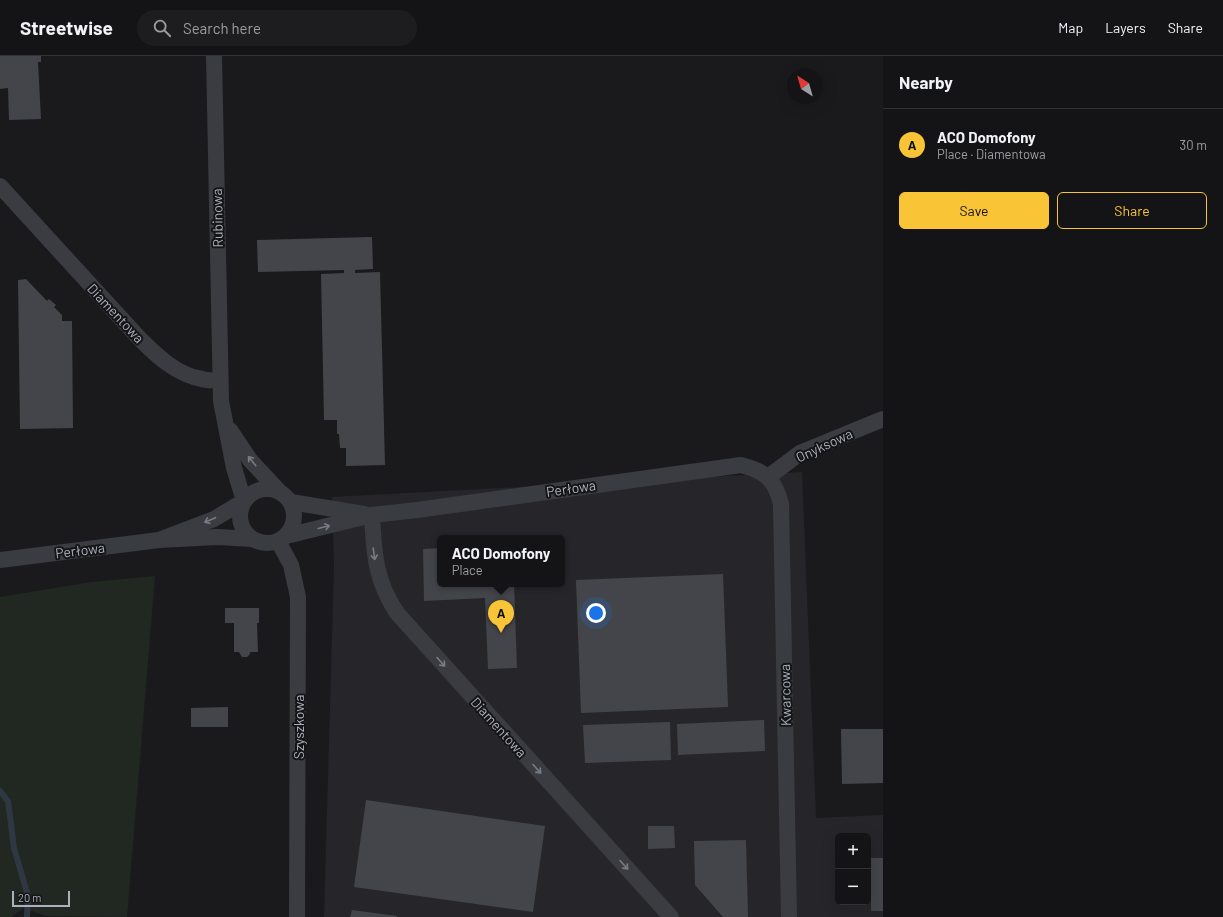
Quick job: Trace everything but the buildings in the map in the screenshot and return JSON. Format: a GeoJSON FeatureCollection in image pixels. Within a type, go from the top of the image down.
{"type":"FeatureCollection","features":[{"type":"Feature","properties":{"kind":"street","name":"Rubinowa"},"geometry":{"type":"LineString","coordinates":[[214,56],[220,380]]}},
{"type":"Feature","properties":{"kind":"street","name":"Diamentowa"},"geometry":{"type":"LineString","coordinates":[[0,186],[159,358],[178,370],[201,380],[220,380]]}},
{"type":"Feature","properties":{"kind":"street"},"geometry":{"type":"LineString","coordinates":[[220,380],[221,401],[234,468],[244,501]]}},
{"type":"Feature","properties":{"kind":"street","name":"Onyksowa"},"geometry":{"type":"LineString","coordinates":[[768,477],[800,453],[883,419]]}},
{"type":"Feature","properties":{"kind":"street"},"geometry":{"type":"LineString","coordinates":[[226,424],[250,460],[291,502],[294,511],[294,520],[291,528],[282,538],[270,543],[252,539],[241,525],[240,516],[244,501],[252,493],[260,489],[278,490]]}},
{"type":"Feature","properties":{"kind":"street","name":"Perłowa"},"geometry":{"type":"LineString","coordinates":[[282,538],[372,515],[741,465],[755,468],[768,477]]}},
{"type":"Feature","properties":{"kind":"street","name":"Kwarcowa"},"geometry":{"type":"LineString","coordinates":[[768,477],[777,490],[780,504],[789,917]]}},
{"type":"Feature","properties":{"kind":"street","name":"Perłowa"},"geometry":{"type":"LineString","coordinates":[[159,540],[214,519],[244,501]]}},
{"type":"Feature","properties":{"kind":"street","name":"Perłowa"},"geometry":{"type":"LineString","coordinates":[[291,502],[372,515]]}},
{"type":"Feature","properties":{"kind":"street","name":"Diamentowa"},"geometry":{"type":"LineString","coordinates":[[372,515],[374,551],[377,569],[388,599],[397,613],[671,917]]}},
{"type":"Feature","properties":{"kind":"street","name":"Perłowa"},"geometry":{"type":"LineString","coordinates":[[0,560],[159,540],[217,537],[252,539]]}},
{"type":"Feature","properties":{"kind":"street","name":"Szyszkowa"},"geometry":{"type":"LineString","coordinates":[[282,538],[291,565],[298,596],[297,917]]}},
{"type":"Feature","properties":{"kind":"shaded area"},"geometry":{"type":"Polygon","coordinates":[[[802,472],[816,818],[883,815],[883,917],[324,917],[334,567],[332,497],[802,472]]]}},
{"type":"Feature","properties":{"kind":"shaded area"},"geometry":{"type":"Polygon","coordinates":[[[155,576],[127,917],[45,916],[24,908],[11,917],[0,917],[0,597],[91,582],[155,576]]]}},
{"type":"Feature","properties":{"kind":"waterway"},"geometry":{"type":"LineString","coordinates":[[0,791],[8,801],[14,848],[28,896],[27,917]]}},
{"type":"Feature","properties":{"kind":"place","name":"ACO Domofony"},"geometry":{"type":"Point","coordinates":[501,633]}}]}
